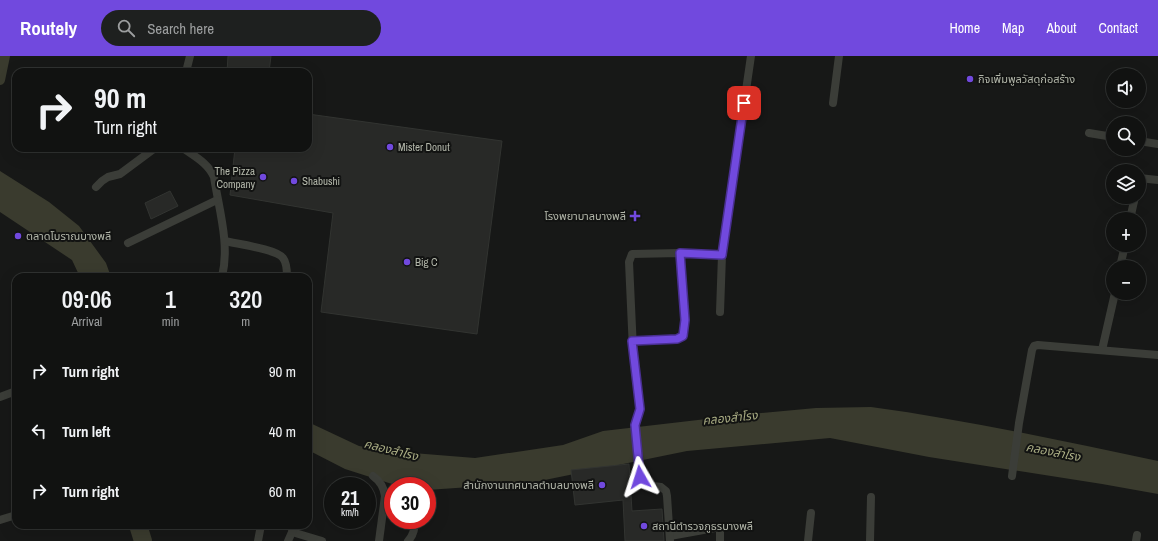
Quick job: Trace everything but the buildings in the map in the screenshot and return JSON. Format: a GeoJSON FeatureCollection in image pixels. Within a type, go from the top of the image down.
{"type":"FeatureCollection","features":[{"type":"Feature","properties":{"kind":"street"},"geometry":{"type":"LineString","coordinates":[[187,68],[190,56]]}},
{"type":"Feature","properties":{"kind":"street"},"geometry":{"type":"LineString","coordinates":[[720,312],[722,255],[751,56]]}},
{"type":"Feature","properties":{"kind":"street"},"geometry":{"type":"LineString","coordinates":[[833,103],[839,56]]}},
{"type":"Feature","properties":{"kind":"street"},"geometry":{"type":"LineString","coordinates":[[1089,133],[1106,136]]}},
{"type":"Feature","properties":{"kind":"street"},"geometry":{"type":"LineString","coordinates":[[1146,142],[1158,144]]}},
{"type":"Feature","properties":{"kind":"street"},"geometry":{"type":"LineString","coordinates":[[96,186],[108,177],[120,174],[150,152]]}},
{"type":"Feature","properties":{"kind":"street"},"geometry":{"type":"LineString","coordinates":[[189,152],[208,166],[214,177],[225,241],[225,265],[223,273]]}},
{"type":"Feature","properties":{"kind":"street"},"geometry":{"type":"LineString","coordinates":[[1146,179],[1158,180]]}},
{"type":"Feature","properties":{"kind":"street"},"geometry":{"type":"LineString","coordinates":[[128,243],[217,200]]}},
{"type":"Feature","properties":{"kind":"street"},"geometry":{"type":"LineString","coordinates":[[225,241],[268,250],[277,254],[283,258],[286,264],[287,273]]}},
{"type":"Feature","properties":{"kind":"street"},"geometry":{"type":"LineString","coordinates":[[720,541],[720,527],[670,539],[666,491],[661,487],[645,485],[641,481],[635,425],[640,409],[632,341],[629,262],[632,254],[680,253],[722,255]]}},
{"type":"Feature","properties":{"kind":"street"},"geometry":{"type":"LineString","coordinates":[[632,341],[677,339],[683,336],[685,320],[680,253]]}},
{"type":"Feature","properties":{"kind":"street"},"geometry":{"type":"LineString","coordinates":[[1102,350],[1113,300]]}},
{"type":"Feature","properties":{"kind":"street"},"geometry":{"type":"LineString","coordinates":[[1012,476],[1019,423],[1034,346],[1038,345],[1158,355]]}},
{"type":"Feature","properties":{"kind":"street"},"geometry":{"type":"LineString","coordinates":[[0,397],[12,392]]}},
{"type":"Feature","properties":{"kind":"street"},"geometry":{"type":"LineString","coordinates":[[373,476],[378,479],[384,489],[385,496],[379,541]]}},
{"type":"Feature","properties":{"kind":"street"},"geometry":{"type":"LineString","coordinates":[[870,541],[871,497]]}},
{"type":"Feature","properties":{"kind":"street"},"geometry":{"type":"LineString","coordinates":[[808,541],[811,513]]}},
{"type":"Feature","properties":{"kind":"street"},"geometry":{"type":"LineString","coordinates":[[0,520],[12,516]]}},
{"type":"Feature","properties":{"kind":"street"},"geometry":{"type":"LineString","coordinates":[[258,541],[260,529]]}},
{"type":"Feature","properties":{"kind":"street"},"geometry":{"type":"LineString","coordinates":[[288,541],[293,529]]}},
{"type":"Feature","properties":{"kind":"street"},"geometry":{"type":"LineString","coordinates":[[295,529],[322,541]]}},
{"type":"Feature","properties":{"kind":"street"},"geometry":{"type":"LineString","coordinates":[[408,541],[414,529]]}},
{"type":"Feature","properties":{"kind":"water"},"geometry":{"type":"Polygon","coordinates":[[[0,171],[49,202],[79,226],[106,263],[110,273],[78,273],[72,260],[0,212],[0,171]]]}},
{"type":"Feature","properties":{"kind":"water","name":"คลองสำโรง"},"geometry":{"type":"Polygon","coordinates":[[[871,407],[979,425],[1158,461],[1158,494],[929,457],[830,438],[687,451],[530,483],[436,489],[436,477],[384,477],[384,481],[376,479],[376,477],[370,477],[345,469],[312,452],[312,424],[359,446],[388,451],[475,458],[563,445],[603,431],[816,408],[871,407]]]}},
{"type":"Feature","properties":{"kind":"waterway"},"geometry":{"type":"LineString","coordinates":[[0,80],[5,56]]}},
{"type":"Feature","properties":{"kind":"waterway"},"geometry":{"type":"LineString","coordinates":[[139,529],[143,541]]}},
{"type":"Feature","properties":{"kind":"place","name":"กิจเพิ่มพูลวัสดุก่อสร้าง"},"geometry":{"type":"Point","coordinates":[970,79]}},
{"type":"Feature","properties":{"kind":"place","name":"Mister Donut"},"geometry":{"type":"Point","coordinates":[390,147]}},
{"type":"Feature","properties":{"kind":"place","name":"The Pizza Company"},"geometry":{"type":"Point","coordinates":[263,177]}},
{"type":"Feature","properties":{"kind":"place","name":"Shabushi"},"geometry":{"type":"Point","coordinates":[294,181]}},
{"type":"Feature","properties":{"kind":"place","name":"โรงพยาบาลบางพลี"},"geometry":{"type":"Point","coordinates":[635,216]}},
{"type":"Feature","properties":{"kind":"place","name":"ตลาดโบราณบางพลี"},"geometry":{"type":"Point","coordinates":[18,236]}},
{"type":"Feature","properties":{"kind":"place","name":"Big C"},"geometry":{"type":"Point","coordinates":[407,262]}},
{"type":"Feature","properties":{"kind":"place","name":"สำนักงานเทศบาลตำบลบางพลี"},"geometry":{"type":"Point","coordinates":[602,485]}},
{"type":"Feature","properties":{"kind":"place","name":"สถานีตำรวจภูธรบางพลี"},"geometry":{"type":"Point","coordinates":[644,526]}},
{"type":"Feature","properties":{"kind":"route"},"geometry":{"type":"LineString","coordinates":[[640,477],[635,425],[640,409],[632,341],[677,339],[683,336],[685,320],[680,253],[722,255],[744,103]]}}]}
